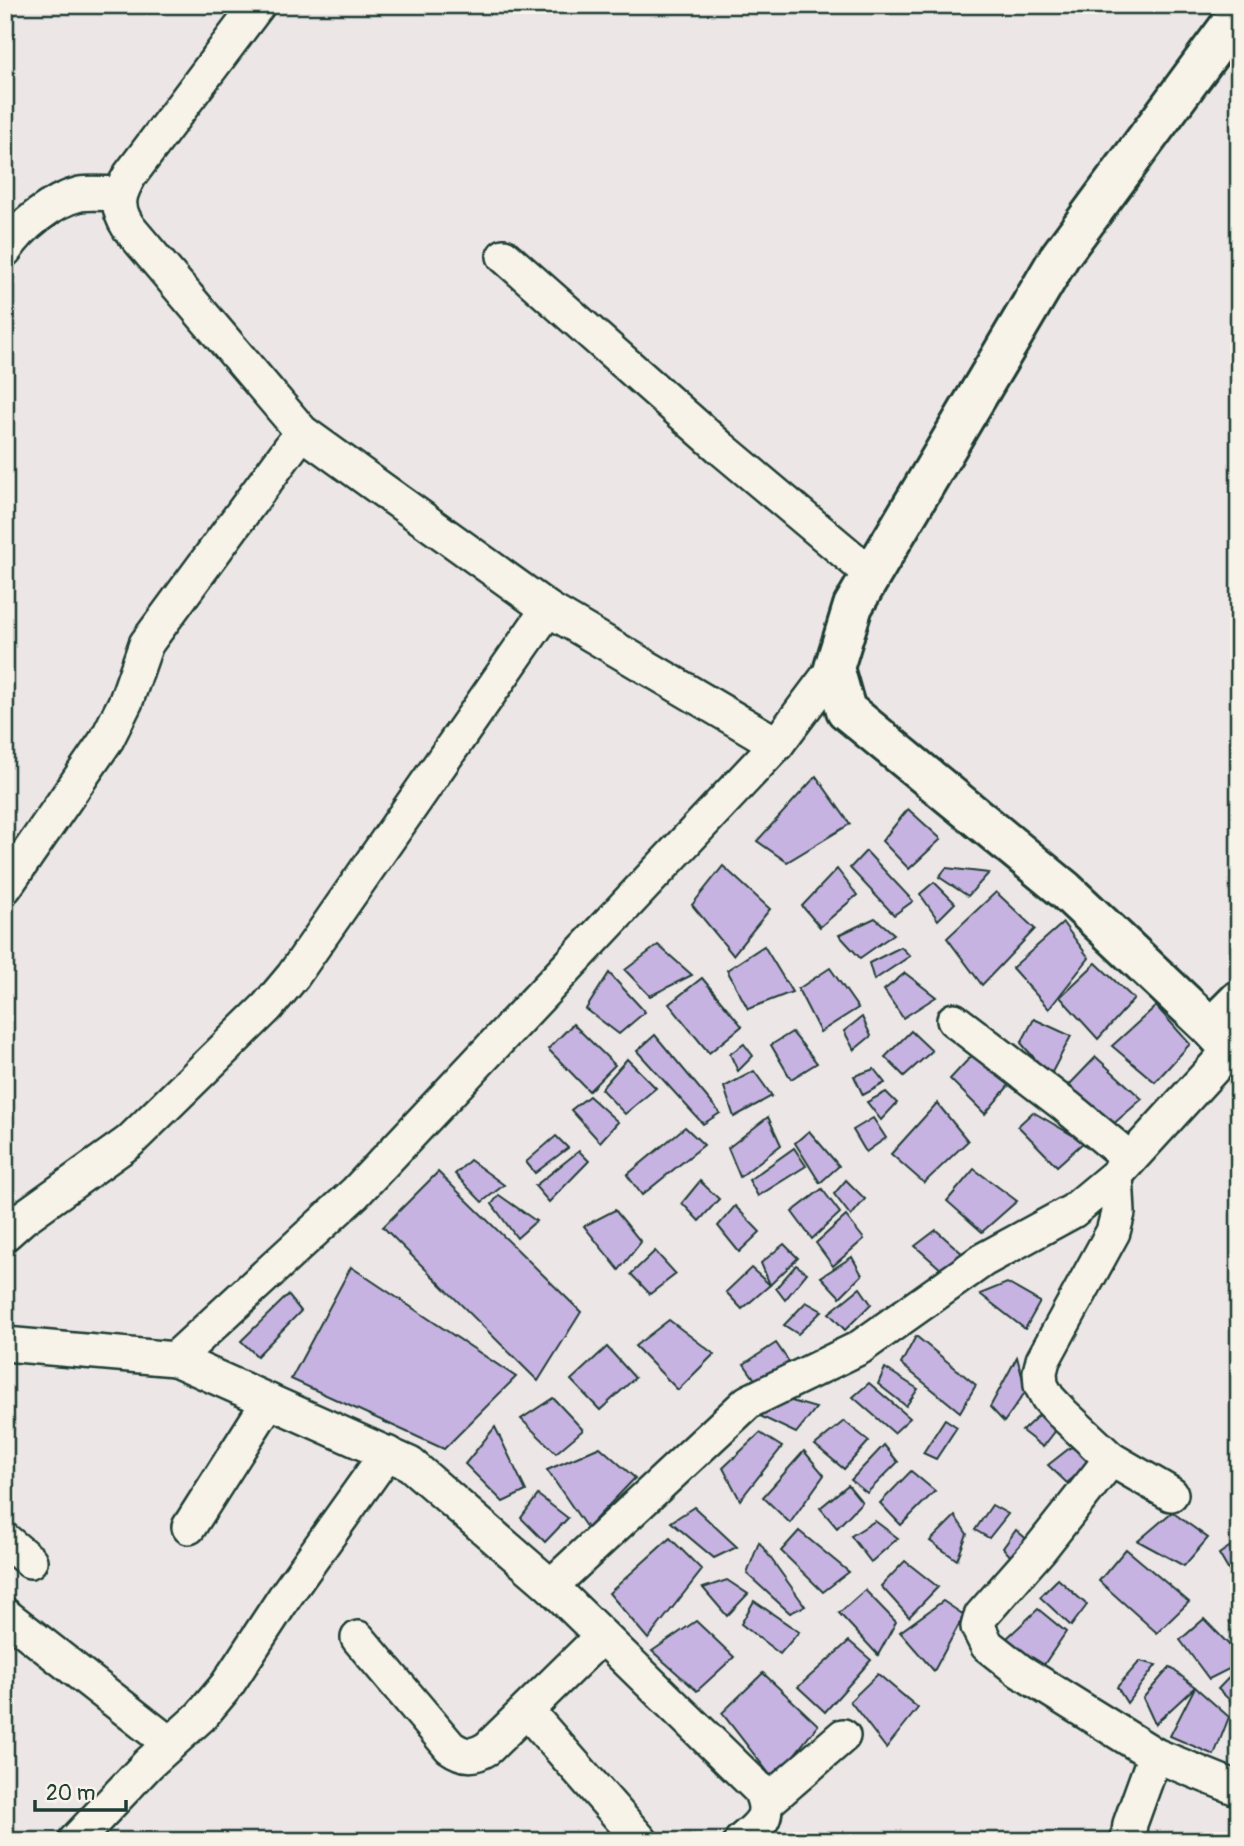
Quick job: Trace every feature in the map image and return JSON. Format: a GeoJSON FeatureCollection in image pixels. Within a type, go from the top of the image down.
{"type":"FeatureCollection","features":[{"type":"Feature","properties":{"kind":"street"},"geometry":{"type":"LineString","coordinates":[[258,5],[138,164],[119,194],[121,211],[129,228],[302,432],[548,609],[777,744]]}},
{"type":"Feature","properties":{"kind":"street"},"geometry":{"type":"LineString","coordinates":[[175,1359],[355,1193],[777,744],[834,668],[853,606],[1060,256],[1239,13]]}},
{"type":"Feature","properties":{"kind":"street"},"geometry":{"type":"LineString","coordinates":[[5,250],[25,226],[59,203],[82,194],[119,194]]}},
{"type":"Feature","properties":{"kind":"street"},"geometry":{"type":"LineString","coordinates":[[504,256],[721,448],[872,575]]}},
{"type":"Feature","properties":{"kind":"street"},"geometry":{"type":"LineString","coordinates":[[5,887],[107,739],[126,701],[146,644],[302,432]]}},
{"type":"Feature","properties":{"kind":"street"},"geometry":{"type":"LineString","coordinates":[[5,1234],[23,1218],[130,1142],[267,1007],[293,976],[548,609]]}},
{"type":"Feature","properties":{"kind":"street"},"geometry":{"type":"LineString","coordinates":[[834,668],[846,710],[1066,890],[1227,1045]]}},
{"type":"Feature","properties":{"kind":"street"},"geometry":{"type":"LineString","coordinates":[[551,1586],[748,1402],[859,1348],[983,1260],[1073,1211],[1123,1167],[1227,1045],[1239,1000]]}},
{"type":"Feature","properties":{"kind":"street"},"geometry":{"type":"LineString","coordinates":[[954,1020],[1066,1106],[1123,1167],[1113,1232],[1043,1360],[1041,1385],[1048,1398],[1111,1459],[1171,1494]]}},
{"type":"Feature","properties":{"kind":"street"},"geometry":{"type":"LineString","coordinates":[[5,1344],[175,1359],[410,1464],[551,1586],[760,1790],[766,1803],[762,1824],[741,1841]]}},
{"type":"Feature","properties":{"kind":"street"},"geometry":{"type":"LineString","coordinates":[[189,1527],[269,1401]]}},
{"type":"Feature","properties":{"kind":"street"},"geometry":{"type":"LineString","coordinates":[[75,1841],[148,1763],[201,1716],[227,1685],[284,1598],[387,1454]]}},
{"type":"Feature","properties":{"kind":"street"},"geometry":{"type":"LineString","coordinates":[[1111,1459],[1040,1549],[981,1616],[978,1627],[987,1644],[1015,1667],[1155,1755],[1239,1789]]}},
{"type":"Feature","properties":{"kind":"street"},"geometry":{"type":"LineString","coordinates":[[5,1540],[30,1561]]}},
{"type":"Feature","properties":{"kind":"street"},"geometry":{"type":"LineString","coordinates":[[5,1615],[170,1744]]}},
{"type":"Feature","properties":{"kind":"street"},"geometry":{"type":"LineString","coordinates":[[358,1638],[450,1747],[460,1754],[470,1755],[488,1748],[602,1636]]}},
{"type":"Feature","properties":{"kind":"street"},"geometry":{"type":"LineString","coordinates":[[527,1711],[641,1841]]}},
{"type":"Feature","properties":{"kind":"street"},"geometry":{"type":"LineString","coordinates":[[766,1803],[843,1736]]}},
{"type":"Feature","properties":{"kind":"street"},"geometry":{"type":"LineString","coordinates":[[1128,1841],[1130,1824],[1155,1755]]}},
{"type":"Feature","properties":{"kind":"building"},"geometry":{"type":"Polygon","coordinates":[[[816,776],[850,824],[787,862],[757,841],[816,776]]]}},
{"type":"Feature","properties":{"kind":"building"},"geometry":{"type":"Polygon","coordinates":[[[908,809],[941,839],[909,869],[882,841],[908,809]]]}},
{"type":"Feature","properties":{"kind":"building"},"geometry":{"type":"Polygon","coordinates":[[[866,851],[913,901],[894,915],[850,868],[866,851]]]}},
{"type":"Feature","properties":{"kind":"building"},"geometry":{"type":"Polygon","coordinates":[[[723,866],[770,909],[733,955],[692,905],[723,866]]]}},
{"type":"Feature","properties":{"kind":"building"},"geometry":{"type":"Polygon","coordinates":[[[946,868],[989,873],[968,896],[939,877],[946,868]]]}},
{"type":"Feature","properties":{"kind":"building"},"geometry":{"type":"Polygon","coordinates":[[[837,869],[857,895],[820,927],[802,906],[837,869]]]}},
{"type":"Feature","properties":{"kind":"building"},"geometry":{"type":"Polygon","coordinates":[[[934,882],[955,903],[938,920],[920,894],[934,882]]]}},
{"type":"Feature","properties":{"kind":"building"},"geometry":{"type":"Polygon","coordinates":[[[996,892],[1035,929],[982,985],[947,938],[996,892]]]}},
{"type":"Feature","properties":{"kind":"building"},"geometry":{"type":"Polygon","coordinates":[[[875,918],[894,934],[860,958],[839,935],[875,918]]]}},
{"type":"Feature","properties":{"kind":"building"},"geometry":{"type":"Polygon","coordinates":[[[1063,923],[1089,958],[1049,1009],[1012,968],[1063,923]]]}},
{"type":"Feature","properties":{"kind":"building"},"geometry":{"type":"Polygon","coordinates":[[[658,945],[692,975],[650,996],[625,970],[658,945]]]}},
{"type":"Feature","properties":{"kind":"building"},"geometry":{"type":"Polygon","coordinates":[[[764,946],[792,992],[748,1009],[727,970],[764,946]]]}},
{"type":"Feature","properties":{"kind":"building"},"geometry":{"type":"Polygon","coordinates":[[[901,947],[910,956],[874,980],[869,963],[901,947]]]}},
{"type":"Feature","properties":{"kind":"building"},"geometry":{"type":"Polygon","coordinates":[[[1096,963],[1134,999],[1098,1039],[1060,997],[1096,963]]]}},
{"type":"Feature","properties":{"kind":"building"},"geometry":{"type":"Polygon","coordinates":[[[830,968],[858,1008],[820,1032],[798,989],[830,968]]]}},
{"type":"Feature","properties":{"kind":"building"},"geometry":{"type":"Polygon","coordinates":[[[609,973],[645,1012],[619,1034],[586,1009],[609,973]]]}},
{"type":"Feature","properties":{"kind":"building"},"geometry":{"type":"Polygon","coordinates":[[[905,973],[936,997],[903,1018],[884,990],[905,973]]]}},
{"type":"Feature","properties":{"kind":"building"},"geometry":{"type":"Polygon","coordinates":[[[702,978],[742,1026],[709,1053],[669,1004],[702,978]]]}},
{"type":"Feature","properties":{"kind":"building"},"geometry":{"type":"Polygon","coordinates":[[[1156,1006],[1190,1044],[1155,1082],[1112,1046],[1156,1006]]]}},
{"type":"Feature","properties":{"kind":"building"},"geometry":{"type":"Polygon","coordinates":[[[862,1017],[871,1036],[854,1050],[844,1031],[862,1017]]]}},
{"type":"Feature","properties":{"kind":"building"},"geometry":{"type":"Polygon","coordinates":[[[1034,1019],[1071,1036],[1050,1076],[1021,1043],[1034,1019]]]}},
{"type":"Feature","properties":{"kind":"building"},"geometry":{"type":"Polygon","coordinates":[[[573,1024],[615,1065],[589,1091],[548,1049],[573,1024]]]}},
{"type":"Feature","properties":{"kind":"building"},"geometry":{"type":"Polygon","coordinates":[[[911,1031],[932,1051],[904,1076],[885,1057],[911,1031]]]}},
{"type":"Feature","properties":{"kind":"building"},"geometry":{"type":"Polygon","coordinates":[[[792,1032],[817,1063],[791,1079],[771,1045],[792,1032]]]}},
{"type":"Feature","properties":{"kind":"building"},"geometry":{"type":"Polygon","coordinates":[[[655,1035],[720,1113],[703,1124],[637,1051],[655,1035]]]}},
{"type":"Feature","properties":{"kind":"building"},"geometry":{"type":"Polygon","coordinates":[[[744,1044],[753,1056],[738,1071],[730,1054],[744,1044]]]}},
{"type":"Feature","properties":{"kind":"building"},"geometry":{"type":"Polygon","coordinates":[[[977,1050],[1010,1084],[985,1114],[950,1079],[977,1050]]]}},
{"type":"Feature","properties":{"kind":"building"},"geometry":{"type":"Polygon","coordinates":[[[1096,1057],[1142,1099],[1111,1126],[1069,1085],[1096,1057]]]}},
{"type":"Feature","properties":{"kind":"building"},"geometry":{"type":"Polygon","coordinates":[[[627,1059],[656,1088],[625,1114],[601,1089],[627,1059]]]}},
{"type":"Feature","properties":{"kind":"building"},"geometry":{"type":"Polygon","coordinates":[[[874,1069],[885,1083],[863,1095],[854,1076],[874,1069]]]}},
{"type":"Feature","properties":{"kind":"building"},"geometry":{"type":"Polygon","coordinates":[[[754,1071],[772,1096],[734,1117],[724,1087],[754,1071]]]}},
{"type":"Feature","properties":{"kind":"building"},"geometry":{"type":"Polygon","coordinates":[[[886,1092],[897,1103],[881,1120],[867,1102],[886,1092]]]}},
{"type":"Feature","properties":{"kind":"building"},"geometry":{"type":"Polygon","coordinates":[[[589,1096],[618,1122],[600,1142],[571,1110],[589,1096]]]}},
{"type":"Feature","properties":{"kind":"building"},"geometry":{"type":"Polygon","coordinates":[[[937,1103],[968,1141],[924,1183],[891,1154],[937,1103]]]}},
{"type":"Feature","properties":{"kind":"building"},"geometry":{"type":"Polygon","coordinates":[[[1033,1112],[1084,1142],[1057,1166],[1018,1126],[1033,1112]]]}},
{"type":"Feature","properties":{"kind":"building"},"geometry":{"type":"Polygon","coordinates":[[[768,1117],[781,1145],[740,1177],[728,1148],[768,1117]]]}},
{"type":"Feature","properties":{"kind":"building"},"geometry":{"type":"Polygon","coordinates":[[[873,1118],[886,1138],[866,1152],[853,1130],[873,1118]]]}},
{"type":"Feature","properties":{"kind":"building"},"geometry":{"type":"Polygon","coordinates":[[[685,1127],[704,1145],[642,1195],[627,1175],[685,1127]]]}},
{"type":"Feature","properties":{"kind":"building"},"geometry":{"type":"Polygon","coordinates":[[[809,1131],[839,1166],[820,1183],[795,1143],[809,1131]]]}},
{"type":"Feature","properties":{"kind":"building"},"geometry":{"type":"Polygon","coordinates":[[[556,1136],[568,1148],[535,1173],[526,1162],[556,1136]]]}},
{"type":"Feature","properties":{"kind":"building"},"geometry":{"type":"Polygon","coordinates":[[[794,1148],[806,1166],[758,1196],[749,1180],[794,1148]]]}},
{"type":"Feature","properties":{"kind":"building"},"geometry":{"type":"Polygon","coordinates":[[[579,1151],[589,1161],[549,1202],[535,1186],[579,1151]]]}},
{"type":"Feature","properties":{"kind":"building"},"geometry":{"type":"Polygon","coordinates":[[[470,1160],[504,1185],[482,1202],[455,1174],[470,1160]]]}},
{"type":"Feature","properties":{"kind":"building"},"geometry":{"type":"Polygon","coordinates":[[[974,1169],[1017,1201],[982,1232],[947,1201],[974,1169]]]}},
{"type":"Feature","properties":{"kind":"building"},"geometry":{"type":"Polygon","coordinates":[[[438,1172],[581,1312],[538,1381],[383,1227],[438,1172]]]}},
{"type":"Feature","properties":{"kind":"building"},"geometry":{"type":"Polygon","coordinates":[[[846,1180],[865,1199],[851,1216],[834,1194],[846,1180]]]}},
{"type":"Feature","properties":{"kind":"building"},"geometry":{"type":"Polygon","coordinates":[[[700,1181],[719,1199],[699,1221],[682,1203],[700,1181]]]}},
{"type":"Feature","properties":{"kind":"building"},"geometry":{"type":"Polygon","coordinates":[[[822,1189],[840,1213],[812,1239],[792,1212],[822,1189]]]}},
{"type":"Feature","properties":{"kind":"building"},"geometry":{"type":"Polygon","coordinates":[[[499,1195],[536,1221],[517,1238],[492,1204],[499,1195]]]}},
{"type":"Feature","properties":{"kind":"building"},"geometry":{"type":"Polygon","coordinates":[[[735,1206],[760,1232],[739,1252],[718,1226],[735,1206]]]}},
{"type":"Feature","properties":{"kind":"building"},"geometry":{"type":"Polygon","coordinates":[[[615,1210],[641,1242],[619,1270],[584,1226],[615,1210]]]}},
{"type":"Feature","properties":{"kind":"building"},"geometry":{"type":"Polygon","coordinates":[[[846,1216],[864,1239],[833,1266],[816,1243],[846,1216]]]}},
{"type":"Feature","properties":{"kind":"building"},"geometry":{"type":"Polygon","coordinates":[[[936,1230],[965,1256],[943,1271],[915,1246],[936,1230]]]}},
{"type":"Feature","properties":{"kind":"building"},"geometry":{"type":"Polygon","coordinates":[[[784,1244],[798,1258],[770,1285],[761,1263],[784,1244]]]}},
{"type":"Feature","properties":{"kind":"building"},"geometry":{"type":"Polygon","coordinates":[[[655,1251],[676,1274],[650,1294],[631,1274],[655,1251]]]}},
{"type":"Feature","properties":{"kind":"building"},"geometry":{"type":"Polygon","coordinates":[[[852,1257],[862,1275],[840,1297],[821,1277],[852,1257]]]}},
{"type":"Feature","properties":{"kind":"building"},"geometry":{"type":"Polygon","coordinates":[[[796,1265],[807,1273],[785,1300],[776,1288],[796,1265]]]}},
{"type":"Feature","properties":{"kind":"building"},"geometry":{"type":"Polygon","coordinates":[[[351,1267],[516,1377],[444,1449],[291,1379],[351,1267]]]}},
{"type":"Feature","properties":{"kind":"building"},"geometry":{"type":"Polygon","coordinates":[[[751,1268],[770,1285],[742,1309],[726,1292],[751,1268]]]}},
{"type":"Feature","properties":{"kind":"building"},"geometry":{"type":"Polygon","coordinates":[[[1007,1283],[1040,1302],[1025,1329],[980,1294],[1007,1283]]]}},
{"type":"Feature","properties":{"kind":"building"},"geometry":{"type":"Polygon","coordinates":[[[860,1288],[871,1304],[845,1330],[829,1313],[860,1288]]]}},
{"type":"Feature","properties":{"kind":"building"},"geometry":{"type":"Polygon","coordinates":[[[288,1295],[301,1311],[257,1356],[241,1341],[288,1295]]]}},
{"type":"Feature","properties":{"kind":"building"},"geometry":{"type":"Polygon","coordinates":[[[806,1302],[822,1311],[798,1334],[784,1325],[806,1302]]]}},
{"type":"Feature","properties":{"kind":"building"},"geometry":{"type":"Polygon","coordinates":[[[669,1320],[714,1354],[678,1390],[635,1346],[669,1320]]]}},
{"type":"Feature","properties":{"kind":"building"},"geometry":{"type":"Polygon","coordinates":[[[916,1336],[976,1385],[960,1412],[901,1364],[916,1336]]]}},
{"type":"Feature","properties":{"kind":"building"},"geometry":{"type":"Polygon","coordinates":[[[776,1343],[792,1366],[756,1381],[744,1364],[776,1343]]]}},
{"type":"Feature","properties":{"kind":"building"},"geometry":{"type":"Polygon","coordinates":[[[607,1347],[635,1378],[600,1410],[571,1380],[607,1347]]]}},
{"type":"Feature","properties":{"kind":"building"},"geometry":{"type":"Polygon","coordinates":[[[1017,1357],[1026,1391],[1004,1422],[990,1407],[1017,1357]]]}},
{"type":"Feature","properties":{"kind":"building"},"geometry":{"type":"Polygon","coordinates":[[[885,1368],[918,1389],[906,1406],[878,1384],[885,1368]]]}},
{"type":"Feature","properties":{"kind":"building"},"geometry":{"type":"Polygon","coordinates":[[[869,1383],[910,1418],[894,1433],[853,1397],[869,1383]]]}},
{"type":"Feature","properties":{"kind":"building"},"geometry":{"type":"Polygon","coordinates":[[[553,1398],[583,1430],[556,1453],[521,1419],[553,1398]]]}},
{"type":"Feature","properties":{"kind":"building"},"geometry":{"type":"Polygon","coordinates":[[[781,1398],[816,1408],[796,1433],[760,1416],[781,1398]]]}},
{"type":"Feature","properties":{"kind":"building"},"geometry":{"type":"Polygon","coordinates":[[[1043,1411],[1060,1425],[1043,1447],[1022,1431],[1043,1411]]]}},
{"type":"Feature","properties":{"kind":"building"},"geometry":{"type":"Polygon","coordinates":[[[945,1419],[957,1427],[936,1459],[923,1453],[945,1419]]]}},
{"type":"Feature","properties":{"kind":"building"},"geometry":{"type":"Polygon","coordinates":[[[844,1421],[869,1441],[844,1469],[815,1445],[844,1421]]]}},
{"type":"Feature","properties":{"kind":"building"},"geometry":{"type":"Polygon","coordinates":[[[495,1427],[526,1491],[503,1502],[465,1464],[495,1427]]]}},
{"type":"Feature","properties":{"kind":"building"},"geometry":{"type":"Polygon","coordinates":[[[760,1433],[782,1447],[740,1500],[723,1468],[760,1433]]]}},
{"type":"Feature","properties":{"kind":"building"},"geometry":{"type":"Polygon","coordinates":[[[884,1445],[898,1462],[867,1493],[851,1480],[884,1445]]]}},
{"type":"Feature","properties":{"kind":"building"},"geometry":{"type":"Polygon","coordinates":[[[600,1447],[635,1478],[587,1528],[547,1470],[600,1447]]]}},
{"type":"Feature","properties":{"kind":"building"},"geometry":{"type":"Polygon","coordinates":[[[1071,1447],[1095,1459],[1067,1483],[1048,1465],[1071,1447]]]}},
{"type":"Feature","properties":{"kind":"building"},"geometry":{"type":"Polygon","coordinates":[[[804,1451],[824,1475],[790,1523],[763,1497],[804,1451]]]}},
{"type":"Feature","properties":{"kind":"building"},"geometry":{"type":"Polygon","coordinates":[[[911,1471],[935,1491],[901,1525],[880,1503],[911,1471]]]}},
{"type":"Feature","properties":{"kind":"building"},"geometry":{"type":"Polygon","coordinates":[[[848,1485],[862,1502],[837,1528],[820,1508],[848,1485]]]}},
{"type":"Feature","properties":{"kind":"building"},"geometry":{"type":"Polygon","coordinates":[[[538,1495],[568,1518],[545,1542],[521,1518],[538,1495]]]}},
{"type":"Feature","properties":{"kind":"building"},"geometry":{"type":"Polygon","coordinates":[[[992,1505],[1008,1514],[989,1538],[975,1530],[992,1505]]]}},
{"type":"Feature","properties":{"kind":"building"},"geometry":{"type":"Polygon","coordinates":[[[694,1507],[737,1547],[714,1558],[671,1522],[694,1507]]]}},
{"type":"Feature","properties":{"kind":"building"},"geometry":{"type":"Polygon","coordinates":[[[1172,1512],[1208,1538],[1184,1566],[1138,1541],[1172,1512]]]}},
{"type":"Feature","properties":{"kind":"building"},"geometry":{"type":"Polygon","coordinates":[[[955,1516],[967,1534],[957,1560],[930,1541],[955,1516]]]}},
{"type":"Feature","properties":{"kind":"building"},"geometry":{"type":"Polygon","coordinates":[[[875,1521],[898,1538],[871,1562],[851,1536],[875,1521]]]}},
{"type":"Feature","properties":{"kind":"building"},"geometry":{"type":"Polygon","coordinates":[[[1016,1530],[1029,1541],[1012,1558],[1003,1548],[1016,1530]]]}},
{"type":"Feature","properties":{"kind":"building"},"geometry":{"type":"Polygon","coordinates":[[[799,1531],[849,1572],[823,1592],[781,1551],[799,1531]]]}},
{"type":"Feature","properties":{"kind":"building"},"geometry":{"type":"Polygon","coordinates":[[[670,1538],[702,1570],[648,1639],[609,1593],[670,1538]]]}},
{"type":"Feature","properties":{"kind":"building"},"geometry":{"type":"Polygon","coordinates":[[[759,1542],[805,1606],[790,1613],[747,1574],[759,1542]]]}},
{"type":"Feature","properties":{"kind":"building"},"geometry":{"type":"Polygon","coordinates":[[[1235,1543],[1239,1547],[1239,1588],[1219,1554],[1235,1543]]]}},
{"type":"Feature","properties":{"kind":"building"},"geometry":{"type":"Polygon","coordinates":[[[1126,1549],[1189,1602],[1157,1633],[1099,1581],[1126,1549]]]}},
{"type":"Feature","properties":{"kind":"building"},"geometry":{"type":"Polygon","coordinates":[[[905,1561],[938,1587],[909,1617],[881,1586],[905,1561]]]}},
{"type":"Feature","properties":{"kind":"building"},"geometry":{"type":"Polygon","coordinates":[[[1058,1579],[1087,1605],[1071,1626],[1040,1597],[1058,1579]]]}},
{"type":"Feature","properties":{"kind":"building"},"geometry":{"type":"Polygon","coordinates":[[[727,1580],[748,1594],[727,1616],[703,1588],[727,1580]]]}},
{"type":"Feature","properties":{"kind":"building"},"geometry":{"type":"Polygon","coordinates":[[[865,1590],[896,1622],[878,1655],[839,1613],[865,1590]]]}},
{"type":"Feature","properties":{"kind":"building"},"geometry":{"type":"Polygon","coordinates":[[[754,1601],[799,1632],[780,1654],[741,1624],[754,1601]]]}},
{"type":"Feature","properties":{"kind":"building"},"geometry":{"type":"Polygon","coordinates":[[[943,1601],[964,1615],[934,1671],[900,1632],[943,1601]]]}},
{"type":"Feature","properties":{"kind":"building"},"geometry":{"type":"Polygon","coordinates":[[[1038,1609],[1066,1632],[1043,1666],[1006,1639],[1038,1609]]]}},
{"type":"Feature","properties":{"kind":"building"},"geometry":{"type":"Polygon","coordinates":[[[1239,1617],[1239,1630],[1230,1622],[1239,1617]]]}},
{"type":"Feature","properties":{"kind":"building"},"geometry":{"type":"Polygon","coordinates":[[[1204,1619],[1239,1655],[1239,1664],[1209,1679],[1180,1640],[1204,1619]]]}},
{"type":"Feature","properties":{"kind":"building"},"geometry":{"type":"Polygon","coordinates":[[[696,1621],[734,1657],[697,1691],[652,1651],[696,1621]]]}},
{"type":"Feature","properties":{"kind":"building"},"geometry":{"type":"Polygon","coordinates":[[[849,1641],[871,1660],[825,1712],[798,1687],[849,1641]]]}},
{"type":"Feature","properties":{"kind":"building"},"geometry":{"type":"Polygon","coordinates":[[[1140,1661],[1156,1665],[1127,1703],[1117,1687],[1140,1661]]]}},
{"type":"Feature","properties":{"kind":"building"},"geometry":{"type":"Polygon","coordinates":[[[1170,1667],[1195,1687],[1155,1724],[1143,1698],[1170,1667]]]}},
{"type":"Feature","properties":{"kind":"building"},"geometry":{"type":"Polygon","coordinates":[[[1239,1667],[1239,1709],[1218,1689],[1239,1667]]]}},
{"type":"Feature","properties":{"kind":"building"},"geometry":{"type":"Polygon","coordinates":[[[763,1673],[818,1725],[774,1780],[722,1713],[763,1673]]]}},
{"type":"Feature","properties":{"kind":"building"},"geometry":{"type":"Polygon","coordinates":[[[878,1674],[918,1708],[886,1748],[850,1701],[878,1674]]]}},
{"type":"Feature","properties":{"kind":"building"},"geometry":{"type":"Polygon","coordinates":[[[1195,1687],[1229,1717],[1214,1755],[1170,1736],[1195,1687]]]}}]}
